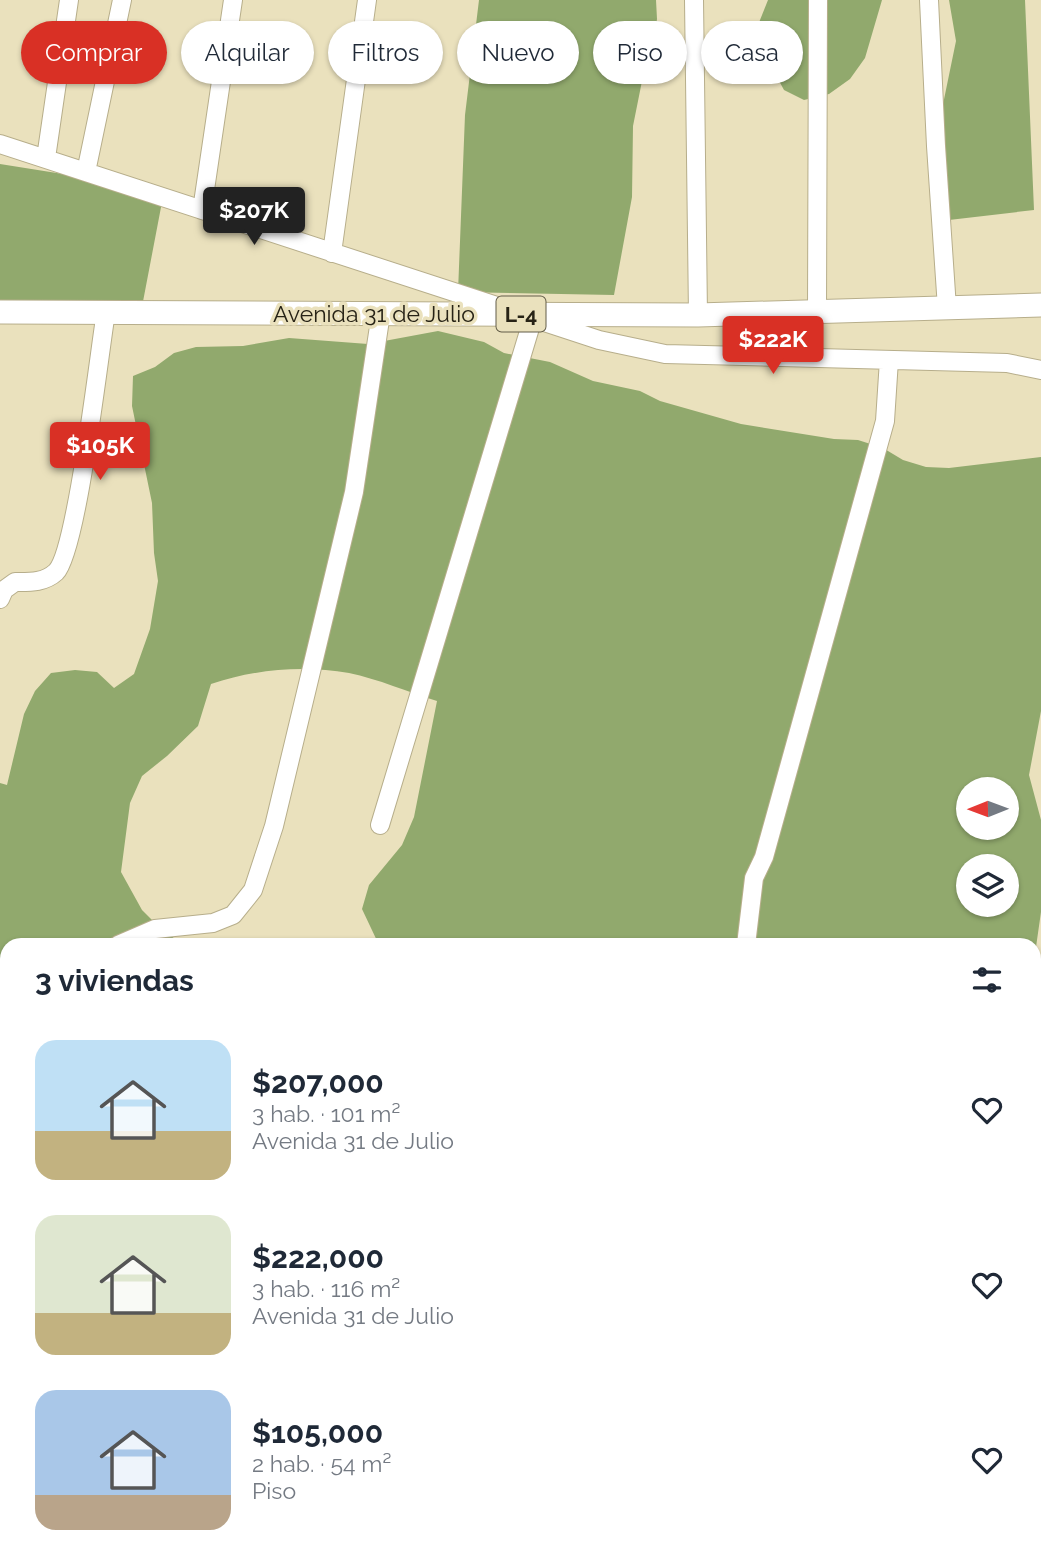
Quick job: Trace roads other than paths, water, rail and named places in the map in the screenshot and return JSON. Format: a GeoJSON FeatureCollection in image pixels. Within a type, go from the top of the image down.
{"type":"FeatureCollection","features":[{"type":"Feature","properties":{"kind":"main road","name":"Avenida 31 de Julio"},"geometry":{"type":"LineString","coordinates":[[0,312],[698,315],[1041,305]]}},
{"type":"Feature","properties":{"kind":"street"},"geometry":{"type":"LineString","coordinates":[[46,159],[69,0]]}},
{"type":"Feature","properties":{"kind":"street"},"geometry":{"type":"LineString","coordinates":[[86,172],[122,0]]}},
{"type":"Feature","properties":{"kind":"street"},"geometry":{"type":"LineString","coordinates":[[202,210],[233,0]]}},
{"type":"Feature","properties":{"kind":"street"},"geometry":{"type":"LineString","coordinates":[[332,253],[367,0]]}},
{"type":"Feature","properties":{"kind":"street"},"geometry":{"type":"LineString","coordinates":[[694,0],[698,315]]}},
{"type":"Feature","properties":{"kind":"street"},"geometry":{"type":"LineString","coordinates":[[817,312],[818,0]]}},
{"type":"Feature","properties":{"kind":"street"},"geometry":{"type":"LineString","coordinates":[[929,0],[947,308]]}},
{"type":"Feature","properties":{"kind":"street"},"geometry":{"type":"LineString","coordinates":[[0,144],[599,340],[665,354],[1007,363],[1041,370]]}},
{"type":"Feature","properties":{"kind":"street"},"geometry":{"type":"LineString","coordinates":[[0,599],[4,590],[15,582],[35,583],[54,573],[64,561],[76,508],[106,312]]}},
{"type":"Feature","properties":{"kind":"street"},"geometry":{"type":"LineString","coordinates":[[134,938],[155,929],[213,923],[233,915],[253,890],[274,826],[354,492],[381,313]]}},
{"type":"Feature","properties":{"kind":"street"},"geometry":{"type":"LineString","coordinates":[[380,825],[526,316]]}},
{"type":"Feature","properties":{"kind":"street"},"geometry":{"type":"LineString","coordinates":[[747,938],[754,878],[764,857],[885,421],[889,360]]}}]}
